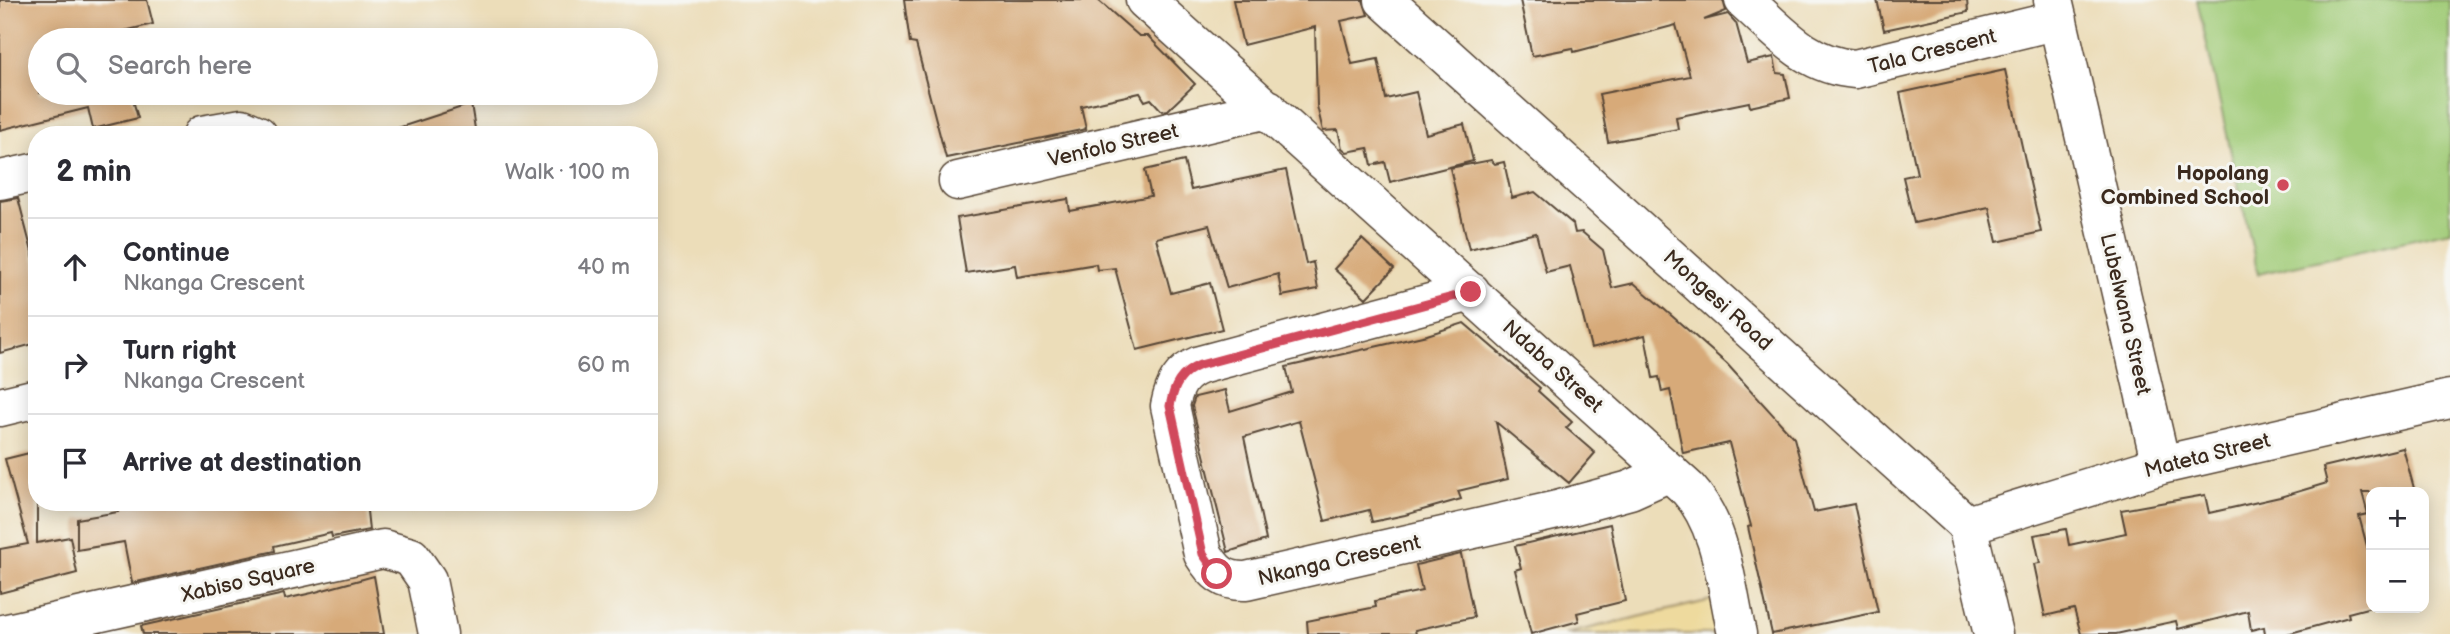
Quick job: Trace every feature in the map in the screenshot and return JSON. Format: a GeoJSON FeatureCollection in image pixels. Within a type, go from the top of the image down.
{"type":"FeatureCollection","features":[{"type":"Feature","properties":{"kind":"street","name":"Ndaba Street"},"geometry":{"type":"LineString","coordinates":[[1145,0],[1670,472],[1702,505],[1711,523],[1737,634]]}},
{"type":"Feature","properties":{"kind":"street","name":"Mongesi Road"},"geometry":{"type":"LineString","coordinates":[[1384,0],[1967,524]]}},
{"type":"Feature","properties":{"kind":"street","name":"Tala Crescent"},"geometry":{"type":"LineString","coordinates":[[1744,0],[1808,57],[1837,68],[1855,69],[2056,10]]}},
{"type":"Feature","properties":{"kind":"street","name":"Lubelwana Street"},"geometry":{"type":"LineString","coordinates":[[2056,10],[2161,465]]}},
{"type":"Feature","properties":{"kind":"street","name":"Venfolo Street"},"geometry":{"type":"LineString","coordinates":[[958,181],[1268,109]]}},
{"type":"Feature","properties":{"kind":"street"},"geometry":{"type":"LineString","coordinates":[[0,180],[28,174]]}},
{"type":"Feature","properties":{"kind":"street","name":"Nkanga Crescent"},"geometry":{"type":"LineString","coordinates":[[1471,292],[1200,365],[1180,378],[1173,389],[1170,406],[1203,554],[1217,574],[1234,582],[1246,582],[1557,510],[1630,490],[1670,472]]}},
{"type":"Feature","properties":{"kind":"street","name":"Mateta Street"},"geometry":{"type":"LineString","coordinates":[[1967,524],[2161,465],[2450,399]]}},
{"type":"Feature","properties":{"kind":"street"},"geometry":{"type":"LineString","coordinates":[[0,407],[28,400]]}},
{"type":"Feature","properties":{"kind":"street"},"geometry":{"type":"LineString","coordinates":[[1967,524],[1993,634]]}},
{"type":"Feature","properties":{"kind":"street","name":"Xabiso Square"},"geometry":{"type":"LineString","coordinates":[[3,634],[383,549],[411,558],[427,580],[438,634]]}},
{"type":"Feature","properties":{"kind":"green space"},"geometry":{"type":"Polygon","coordinates":[[[2197,0],[2450,0],[2450,231],[2258,274],[2197,0]]]}},
{"type":"Feature","properties":{"kind":"sand"},"geometry":{"type":"Polygon","coordinates":[[[1712,600],[1721,634],[1565,634],[1712,600]]]}},
{"type":"Feature","properties":{"kind":"building"},"geometry":{"type":"Polygon","coordinates":[[[0,0],[147,0],[153,24],[137,28],[28,28],[28,105],[134,105],[138,118],[105,126],[92,126],[88,108],[0,130],[0,0]]]}},
{"type":"Feature","properties":{"kind":"building"},"geometry":{"type":"Polygon","coordinates":[[[904,0],[1098,0],[1139,36],[1148,36],[1195,84],[1168,110],[1162,111],[1151,99],[1145,101],[1140,93],[1081,106],[1086,129],[946,158],[916,44],[910,43],[904,0]]]}},
{"type":"Feature","properties":{"kind":"building"},"geometry":{"type":"Polygon","coordinates":[[[1233,0],[1363,0],[1368,15],[1341,21],[1352,64],[1378,59],[1386,99],[1416,92],[1426,134],[1464,124],[1473,161],[1390,182],[1385,162],[1372,165],[1368,148],[1347,152],[1342,148],[1338,130],[1323,131],[1317,106],[1315,27],[1243,45],[1233,0]]]}},
{"type":"Feature","properties":{"kind":"building"},"geometry":{"type":"Polygon","coordinates":[[[1520,0],[1723,0],[1726,11],[1704,20],[1728,14],[1736,23],[1747,63],[1774,57],[1777,73],[1785,74],[1790,98],[1750,107],[1749,102],[1676,117],[1678,129],[1608,142],[1599,94],[1690,76],[1676,25],[1574,52],[1573,48],[1532,56],[1520,0]]]}},
{"type":"Feature","properties":{"kind":"building"},"geometry":{"type":"Polygon","coordinates":[[[1877,0],[1967,0],[1968,12],[1884,30],[1877,0]]]}},
{"type":"Feature","properties":{"kind":"building"},"geometry":{"type":"Polygon","coordinates":[[[2005,70],[2041,232],[1997,242],[1989,207],[1914,223],[1903,177],[1917,174],[1900,93],[2005,70]]]}},
{"type":"Feature","properties":{"kind":"building"},"geometry":{"type":"Polygon","coordinates":[[[471,105],[475,126],[404,126],[471,105]]]}},
{"type":"Feature","properties":{"kind":"building"},"geometry":{"type":"Polygon","coordinates":[[[1491,160],[1495,164],[1504,162],[1512,198],[1535,192],[1573,224],[1575,233],[1582,232],[1603,250],[1612,288],[1634,283],[1727,364],[1794,438],[1814,512],[1854,504],[1878,612],[1772,634],[1748,527],[1751,526],[1729,443],[1683,453],[1670,390],[1662,392],[1659,377],[1653,378],[1645,335],[1591,348],[1570,266],[1546,272],[1536,233],[1469,249],[1450,168],[1491,160]]]}},
{"type":"Feature","properties":{"kind":"building"},"geometry":{"type":"Polygon","coordinates":[[[1184,161],[1191,190],[1286,170],[1306,264],[1313,262],[1318,289],[1282,296],[1278,274],[1227,288],[1209,225],[1156,238],[1171,293],[1210,283],[1222,329],[1137,350],[1115,268],[1097,270],[1096,264],[1017,277],[1015,265],[966,273],[957,218],[1068,199],[1070,211],[1151,196],[1145,170],[1184,161]]]}},
{"type":"Feature","properties":{"kind":"building"},"geometry":{"type":"Polygon","coordinates":[[[18,198],[28,236],[28,345],[0,353],[0,201],[18,198]]]}},
{"type":"Feature","properties":{"kind":"building"},"geometry":{"type":"Polygon","coordinates":[[[1362,239],[1394,269],[1366,298],[1334,269],[1362,239]]]}},
{"type":"Feature","properties":{"kind":"building"},"geometry":{"type":"Polygon","coordinates":[[[1464,323],[1540,388],[1538,391],[1572,422],[1566,428],[1595,453],[1569,483],[1496,422],[1508,479],[1458,491],[1461,499],[1405,515],[1372,522],[1369,510],[1325,521],[1299,421],[1244,437],[1266,540],[1228,552],[1192,406],[1195,397],[1225,390],[1230,411],[1292,392],[1286,367],[1427,335],[1464,323]]]}},
{"type":"Feature","properties":{"kind":"building"},"geometry":{"type":"Polygon","coordinates":[[[2403,448],[2414,487],[2366,487],[2366,492],[2362,492],[2366,514],[2359,516],[2366,542],[2366,608],[2348,613],[2349,617],[2287,634],[2265,634],[2264,627],[2251,630],[2248,611],[2178,629],[2176,621],[2116,634],[2081,634],[2074,609],[2045,616],[2034,564],[2040,563],[2034,535],[2066,529],[2069,545],[2126,533],[2121,510],[2205,495],[2209,513],[2280,497],[2327,483],[2323,467],[2403,448]]]}},
{"type":"Feature","properties":{"kind":"building"},"geometry":{"type":"Polygon","coordinates":[[[28,453],[28,511],[37,511],[37,543],[70,537],[77,573],[0,593],[0,549],[28,544],[5,459],[28,453]]]}},
{"type":"Feature","properties":{"kind":"building"},"geometry":{"type":"Polygon","coordinates":[[[367,511],[369,530],[332,537],[331,533],[274,546],[275,551],[132,583],[124,542],[77,550],[77,519],[118,512],[367,511]]]}},
{"type":"Feature","properties":{"kind":"building"},"geometry":{"type":"Polygon","coordinates":[[[1610,524],[1625,601],[1577,613],[1579,621],[1531,634],[1515,570],[1521,568],[1515,546],[1610,524]]]}},
{"type":"Feature","properties":{"kind":"building"},"geometry":{"type":"Polygon","coordinates":[[[1461,554],[1474,617],[1415,630],[1416,634],[1308,634],[1307,621],[1376,607],[1375,601],[1422,591],[1416,565],[1461,554]]]}},
{"type":"Feature","properties":{"kind":"building"},"geometry":{"type":"Polygon","coordinates":[[[374,576],[384,634],[143,634],[141,626],[284,594],[285,599],[374,576]]]}},
{"type":"Feature","properties":{"kind":"place","name":"Hopolang Combined School"},"geometry":{"type":"Point","coordinates":[2283,185]}},
{"type":"Feature","properties":{"kind":"route"},"geometry":{"type":"LineString","coordinates":[[1217,574],[1203,554],[1170,406],[1173,389],[1180,378],[1200,365],[1471,292]]}}]}
